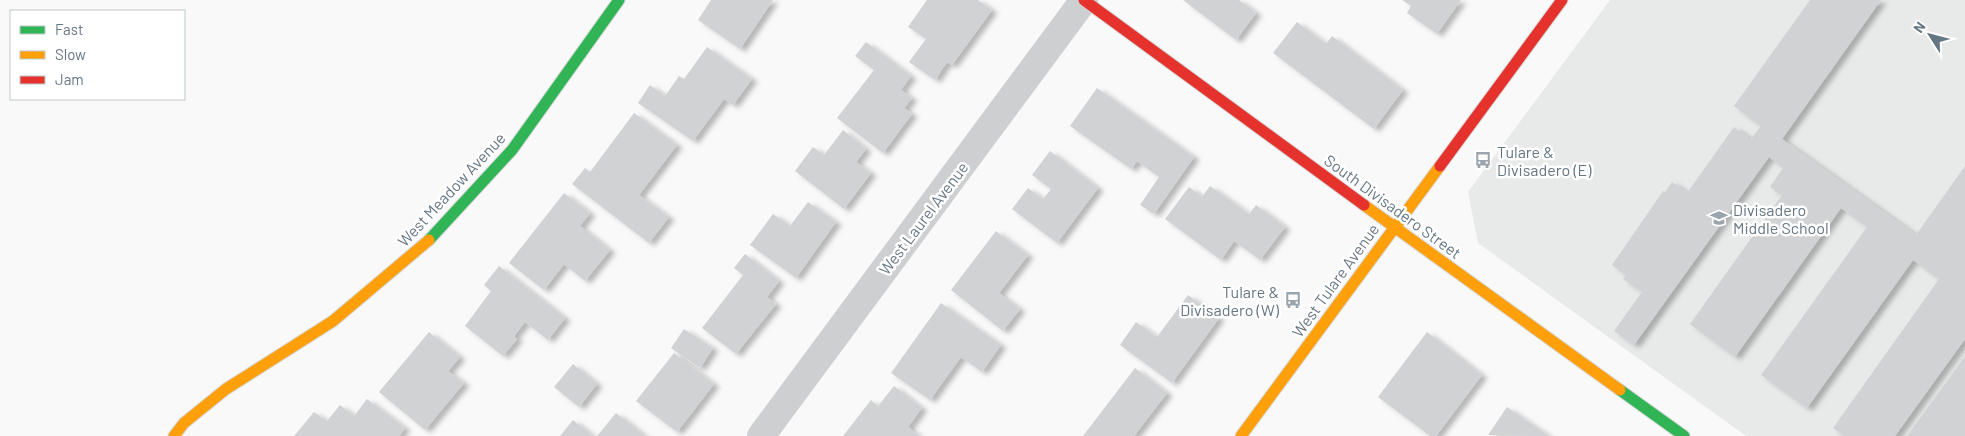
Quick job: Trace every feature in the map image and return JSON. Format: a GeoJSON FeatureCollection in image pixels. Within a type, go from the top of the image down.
{"type":"FeatureCollection","features":[{"type":"Feature","properties":{"kind":"street","name":"West Meadow Avenue"},"geometry":{"type":"LineString","coordinates":[[174,436],[184,423],[226,389],[333,320],[422,248],[512,150],[619,0]]}},
{"type":"Feature","properties":{"kind":"street","name":"South Divisadero Street"},"geometry":{"type":"LineString","coordinates":[[1084,0],[1684,436]]}},
{"type":"Feature","properties":{"kind":"street","name":"West Laurel Avenue"},"geometry":{"type":"LineString","coordinates":[[761,436],[1084,0]]}},
{"type":"Feature","properties":{"kind":"street","name":"West Tulare Avenue"},"geometry":{"type":"LineString","coordinates":[[1241,436],[1562,0]]}},
{"type":"Feature","properties":{"kind":"shaded area","name":"Divisadero Middle School"},"geometry":{"type":"Polygon","coordinates":[[[1610,0],[1965,0],[1965,436],[1746,436],[1478,243],[1468,192],[1610,0]]]}},
{"type":"Feature","properties":{"kind":"building"},"geometry":{"type":"Polygon","coordinates":[[[711,0],[773,0],[740,49],[698,20],[711,0]]]}},
{"type":"Feature","properties":{"kind":"building"},"geometry":{"type":"Polygon","coordinates":[[[927,0],[978,0],[992,10],[952,65],[947,62],[935,80],[909,62],[926,39],[908,27],[927,0]]]}},
{"type":"Feature","properties":{"kind":"building"},"geometry":{"type":"Polygon","coordinates":[[[1183,0],[1239,0],[1256,13],[1236,40],[1183,0]]]}},
{"type":"Feature","properties":{"kind":"building"},"geometry":{"type":"Polygon","coordinates":[[[1402,0],[1461,0],[1437,34],[1407,13],[1411,6],[1402,0]]]}},
{"type":"Feature","properties":{"kind":"building"},"geometry":{"type":"Polygon","coordinates":[[[1810,0],[1881,0],[1782,139],[1916,235],[1965,166],[1965,339],[1895,436],[1844,436],[1833,428],[1939,279],[1913,260],[1807,408],[1761,375],[1867,227],[1841,208],[1735,357],[1690,324],[1782,195],[1770,187],[1783,168],[1769,157],[1634,345],[1614,331],[1642,292],[1623,279],[1626,275],[1612,265],[1663,191],[1665,192],[1672,182],[1687,193],[1734,127],[1751,139],[1761,126],[1734,106],[1810,0]]]}},
{"type":"Feature","properties":{"kind":"building"},"geometry":{"type":"Polygon","coordinates":[[[1297,22],[1326,44],[1332,36],[1403,90],[1374,129],[1273,53],[1297,22]]]}},
{"type":"Feature","properties":{"kind":"building"},"geometry":{"type":"Polygon","coordinates":[[[866,42],[911,76],[901,90],[912,98],[904,108],[912,114],[883,153],[837,118],[874,70],[855,56],[866,42]]]}},
{"type":"Feature","properties":{"kind":"building"},"geometry":{"type":"Polygon","coordinates":[[[707,47],[752,79],[733,105],[724,99],[693,141],[638,103],[650,85],[665,96],[679,76],[684,79],[707,47]]]}},
{"type":"Feature","properties":{"kind":"building"},"geometry":{"type":"Polygon","coordinates":[[[1097,88],[1194,157],[1154,214],[1140,205],[1159,177],[1137,161],[1131,169],[1070,126],[1097,88]]]}},
{"type":"Feature","properties":{"kind":"building"},"geometry":{"type":"Polygon","coordinates":[[[634,113],[677,145],[639,195],[669,217],[649,243],[572,184],[585,168],[590,172],[634,113]]]}},
{"type":"Feature","properties":{"kind":"building"},"geometry":{"type":"Polygon","coordinates":[[[843,130],[866,149],[856,162],[871,173],[844,209],[795,171],[813,147],[824,155],[843,130]]]}},
{"type":"Feature","properties":{"kind":"building"},"geometry":{"type":"Polygon","coordinates":[[[1050,151],[1098,188],[1057,243],[1012,209],[1028,188],[1043,199],[1051,189],[1032,175],[1050,151]]]}},
{"type":"Feature","properties":{"kind":"building"},"geometry":{"type":"Polygon","coordinates":[[[1210,186],[1249,214],[1256,205],[1285,227],[1260,260],[1234,241],[1221,260],[1165,219],[1189,187],[1202,197],[1210,186]]]}},
{"type":"Feature","properties":{"kind":"building"},"geometry":{"type":"Polygon","coordinates":[[[564,193],[590,213],[580,226],[610,250],[585,281],[564,264],[544,290],[509,263],[564,193]]]}},
{"type":"Feature","properties":{"kind":"building"},"geometry":{"type":"Polygon","coordinates":[[[808,202],[836,222],[796,278],[750,245],[773,214],[790,226],[808,202]]]}},
{"type":"Feature","properties":{"kind":"building"},"geometry":{"type":"Polygon","coordinates":[[[996,231],[1028,255],[999,293],[1020,309],[1003,331],[951,290],[996,231]]]}},
{"type":"Feature","properties":{"kind":"building"},"geometry":{"type":"Polygon","coordinates":[[[745,254],[779,281],[767,297],[776,304],[736,354],[702,328],[743,275],[734,268],[745,254]]]}},
{"type":"Feature","properties":{"kind":"building"},"geometry":{"type":"Polygon","coordinates":[[[499,266],[565,318],[548,340],[525,322],[514,336],[517,339],[503,356],[465,326],[491,291],[484,285],[499,266]]]}},
{"type":"Feature","properties":{"kind":"building"},"geometry":{"type":"Polygon","coordinates":[[[1188,295],[1219,318],[1172,383],[1120,345],[1136,322],[1157,337],[1188,295]]]}},
{"type":"Feature","properties":{"kind":"building"},"geometry":{"type":"Polygon","coordinates":[[[941,303],[1001,345],[982,372],[961,357],[930,400],[891,373],[941,303]]]}},
{"type":"Feature","properties":{"kind":"building"},"geometry":{"type":"Polygon","coordinates":[[[684,329],[713,348],[700,368],[671,348],[684,329]]]}},
{"type":"Feature","properties":{"kind":"building"},"geometry":{"type":"Polygon","coordinates":[[[429,332],[460,357],[448,371],[464,383],[425,430],[379,392],[429,332]]]}},
{"type":"Feature","properties":{"kind":"building"},"geometry":{"type":"Polygon","coordinates":[[[1427,332],[1482,375],[1436,436],[1430,436],[1378,397],[1427,332]]]}},
{"type":"Feature","properties":{"kind":"building"},"geometry":{"type":"Polygon","coordinates":[[[674,353],[714,384],[677,432],[636,401],[674,353]]]}},
{"type":"Feature","properties":{"kind":"building"},"geometry":{"type":"Polygon","coordinates":[[[1965,356],[1965,436],[1907,436],[1965,356]]]}},
{"type":"Feature","properties":{"kind":"building"},"geometry":{"type":"Polygon","coordinates":[[[573,364],[597,384],[579,407],[554,387],[573,364]]]}},
{"type":"Feature","properties":{"kind":"building"},"geometry":{"type":"Polygon","coordinates":[[[1135,368],[1167,393],[1134,436],[1083,436],[1135,368]]]}},
{"type":"Feature","properties":{"kind":"building"},"geometry":{"type":"Polygon","coordinates":[[[894,386],[922,408],[908,427],[919,436],[843,436],[871,400],[878,406],[894,386]]]}},
{"type":"Feature","properties":{"kind":"building"},"geometry":{"type":"Polygon","coordinates":[[[367,399],[405,428],[399,436],[294,436],[314,412],[327,421],[340,405],[354,416],[367,399]]]}},
{"type":"Feature","properties":{"kind":"building"},"geometry":{"type":"Polygon","coordinates":[[[1507,407],[1549,436],[1488,435],[1507,407]]]}},
{"type":"Feature","properties":{"kind":"building"},"geometry":{"type":"Polygon","coordinates":[[[616,413],[645,436],[597,436],[616,413]]]}},
{"type":"Feature","properties":{"kind":"building"},"geometry":{"type":"Polygon","coordinates":[[[573,420],[593,436],[560,436],[573,420]]]}},
{"type":"Feature","properties":{"kind":"traffic: fast"},"geometry":{"type":"LineString","coordinates":[[429,240],[512,150],[619,0]]}},
{"type":"Feature","properties":{"kind":"traffic: fast"},"geometry":{"type":"LineString","coordinates":[[1620,390],[1684,436]]}},
{"type":"Feature","properties":{"kind":"traffic: slow"},"geometry":{"type":"LineString","coordinates":[[1241,436],[1440,166]]}},
{"type":"Feature","properties":{"kind":"traffic: slow"},"geometry":{"type":"LineString","coordinates":[[1364,205],[1620,390]]}},
{"type":"Feature","properties":{"kind":"traffic: slow"},"geometry":{"type":"LineString","coordinates":[[174,436],[184,423],[226,389],[333,321],[429,240]]}},
{"type":"Feature","properties":{"kind":"traffic: jam"},"geometry":{"type":"LineString","coordinates":[[1084,0],[1364,205]]}},
{"type":"Feature","properties":{"kind":"traffic: jam"},"geometry":{"type":"LineString","coordinates":[[1440,166],[1562,0]]}},
{"type":"Feature","properties":{"kind":"place","name":"Tulare & Divisadero (E)"},"geometry":{"type":"Point","coordinates":[1483,160]}},
{"type":"Feature","properties":{"kind":"place","name":"Divisadero Middle School"},"geometry":{"type":"Point","coordinates":[1719,218]}},
{"type":"Feature","properties":{"kind":"place","name":"Tulare & Divisadero (W)"},"geometry":{"type":"Point","coordinates":[1293,300]}}]}
